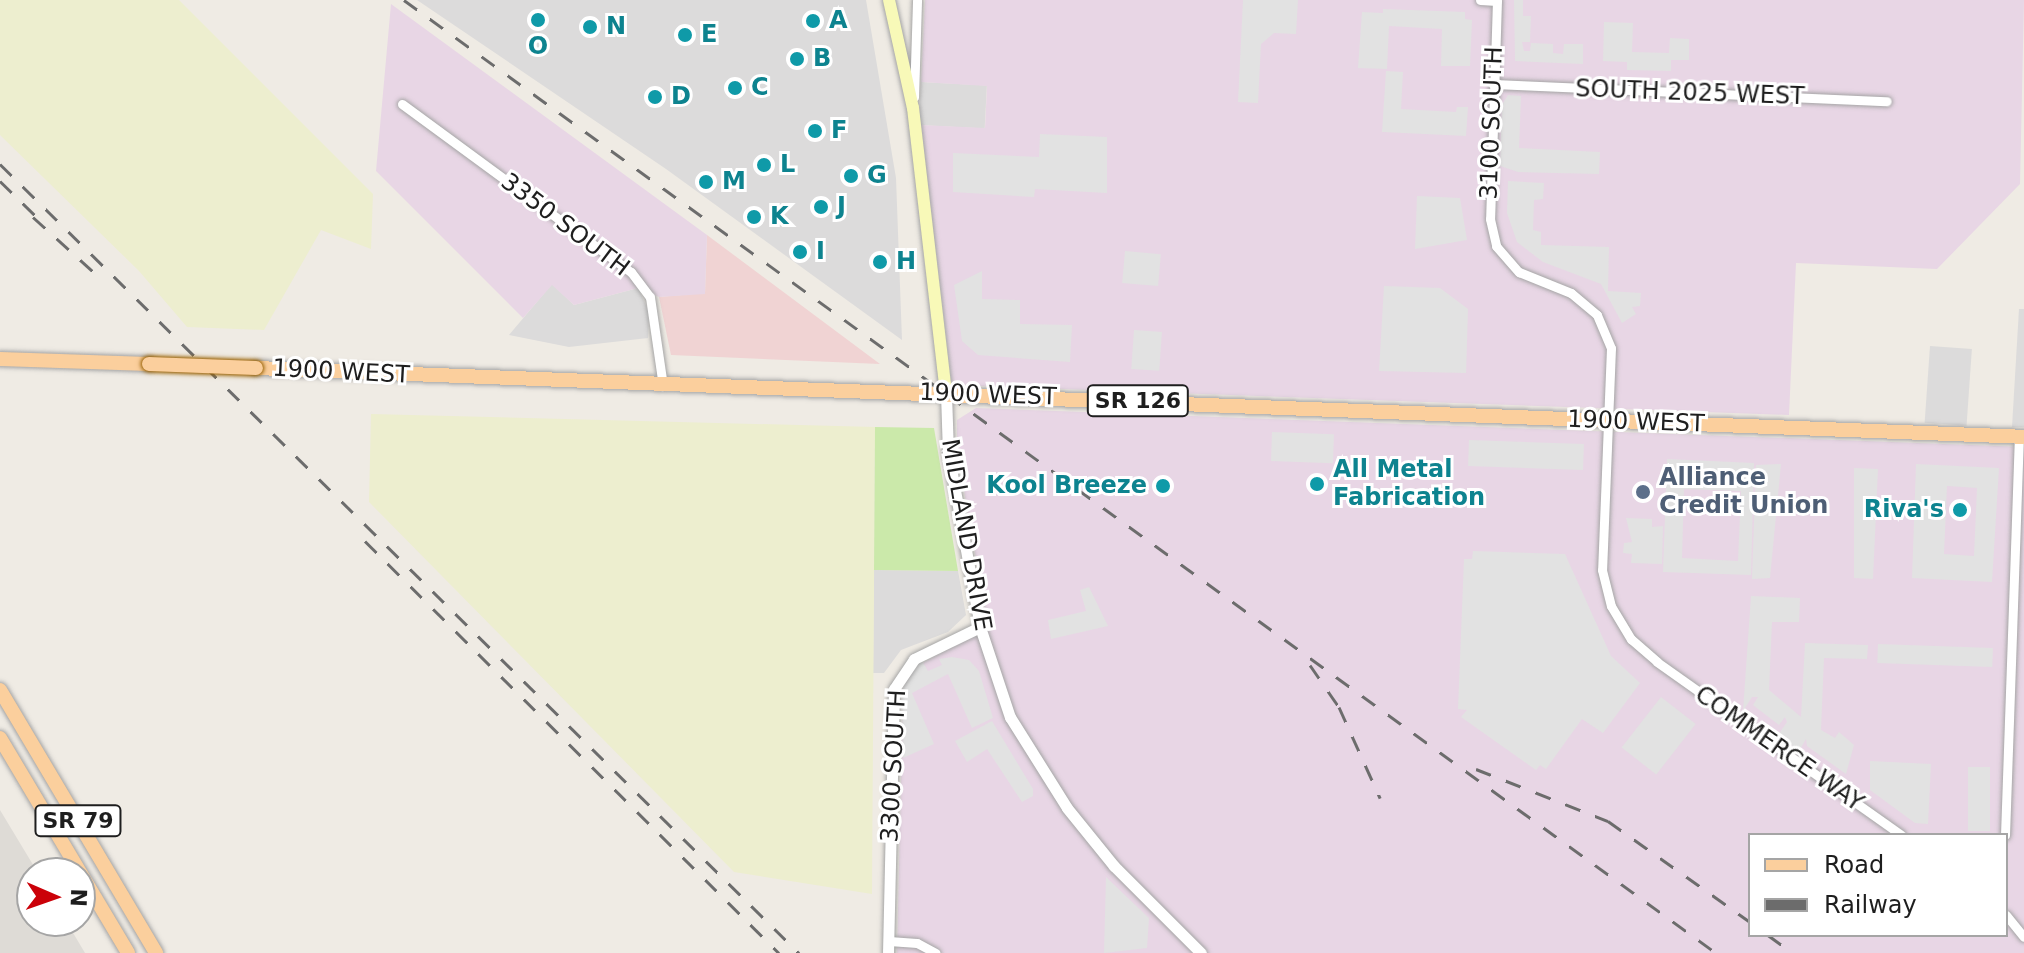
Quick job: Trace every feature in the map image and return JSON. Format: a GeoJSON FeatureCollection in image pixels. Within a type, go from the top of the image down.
{"type":"FeatureCollection","features":[{"type":"Feature","properties":{"kind":"main road","name":"MIDLAND DRIVE"},"geometry":{"type":"LineString","coordinates":[[889,0],[913,108],[946,393]]}},
{"type":"Feature","properties":{"kind":"main road","name":"1900 WEST"},"geometry":{"type":"LineString","coordinates":[[0,359],[663,386],[946,393],[2022,437]]}},
{"type":"Feature","properties":{"kind":"main road","name":"SR 79"},"geometry":{"type":"LineString","coordinates":[[0,690],[156,953]]}},
{"type":"Feature","properties":{"kind":"main road","name":"SR 79"},"geometry":{"type":"LineString","coordinates":[[0,738],[128,953]]}},
{"type":"Feature","properties":{"kind":"street"},"geometry":{"type":"LineString","coordinates":[[913,108],[917,0]]}},
{"type":"Feature","properties":{"kind":"street"},"geometry":{"type":"LineString","coordinates":[[1480,0],[1497,0]]}},
{"type":"Feature","properties":{"kind":"street","name":"3100 SOUTH"},"geometry":{"type":"LineString","coordinates":[[1496,246],[1489,209],[1497,0]]}},
{"type":"Feature","properties":{"kind":"street","name":"SOUTH 2025 WEST"},"geometry":{"type":"LineString","coordinates":[[1493,84],[1887,101]]}},
{"type":"Feature","properties":{"kind":"street","name":"3350 SOUTH"},"geometry":{"type":"LineString","coordinates":[[402,104],[631,272],[650,297],[663,386]]}},
{"type":"Feature","properties":{"kind":"street","name":"COMMERCE WAY"},"geometry":{"type":"LineString","coordinates":[[1496,246],[1519,272],[1571,293],[1597,315],[1611,348],[1602,570],[1611,606],[1631,639],[1657,662],[1898,833]]}},
{"type":"Feature","properties":{"kind":"street","name":"MIDLAND DRIVE"},"geometry":{"type":"LineString","coordinates":[[946,393],[948,452],[980,627],[1010,717],[1042,773],[1114,866],[1201,953]]}},
{"type":"Feature","properties":{"kind":"street"},"geometry":{"type":"LineString","coordinates":[[2005,833],[2022,437]]}},
{"type":"Feature","properties":{"kind":"street","name":"3300 SOUTH"},"geometry":{"type":"LineString","coordinates":[[888,947],[894,689],[914,659],[980,627]]}},
{"type":"Feature","properties":{"kind":"street"},"geometry":{"type":"LineString","coordinates":[[2008,917],[2024,937]]}},
{"type":"Feature","properties":{"kind":"street"},"geometry":{"type":"LineString","coordinates":[[888,947],[917,943],[936,953]]}},
{"type":"Feature","properties":{"kind":"shaded area"},"geometry":{"type":"Polygon","coordinates":[[[417,0],[866,0],[896,178],[902,340],[666,169],[417,0]]]}},
{"type":"Feature","properties":{"kind":"shaded area"},"geometry":{"type":"Polygon","coordinates":[[[925,0],[2024,0],[2020,184],[1937,269],[1796,263],[1789,415],[952,385],[921,125],[985,128],[987,86],[921,82],[925,0]]]}},
{"type":"Feature","properties":{"kind":"shaded area"},"geometry":{"type":"Polygon","coordinates":[[[1243,0],[1298,0],[1296,34],[1274,33],[1261,44],[1258,103],[1238,102],[1243,0]]]}},
{"type":"Feature","properties":{"kind":"shaded area"},"geometry":{"type":"Polygon","coordinates":[[[1514,0],[1523,0],[1523,16],[1531,16],[1530,42],[1522,42],[1524,51],[1530,51],[1531,43],[1553,44],[1553,53],[1563,54],[1564,44],[1583,44],[1583,64],[1515,61],[1514,0]]]}},
{"type":"Feature","properties":{"kind":"shaded area"},"geometry":{"type":"Polygon","coordinates":[[[391,4],[707,235],[705,294],[659,297],[638,288],[574,305],[552,285],[523,318],[376,171],[391,4]]]}},
{"type":"Feature","properties":{"kind":"shaded area"},"geometry":{"type":"Polygon","coordinates":[[[1383,9],[1465,12],[1465,19],[1472,20],[1470,66],[1441,66],[1442,29],[1389,26],[1387,69],[1358,68],[1362,12],[1383,13],[1383,9]]]}},
{"type":"Feature","properties":{"kind":"shaded area"},"geometry":{"type":"Polygon","coordinates":[[[1604,22],[1633,23],[1632,52],[1669,53],[1670,38],[1689,39],[1689,60],[1671,60],[1671,71],[1627,70],[1627,62],[1603,61],[1604,22]]]}},
{"type":"Feature","properties":{"kind":"shaded area"},"geometry":{"type":"Polygon","coordinates":[[[1386,71],[1403,72],[1401,109],[1456,112],[1457,107],[1468,107],[1466,136],[1382,132],[1386,71]]]}},
{"type":"Feature","properties":{"kind":"shaded area"},"geometry":{"type":"Polygon","coordinates":[[[921,82],[987,85],[985,128],[919,125],[921,82]]]}},
{"type":"Feature","properties":{"kind":"shaded area"},"geometry":{"type":"Polygon","coordinates":[[[1508,95],[1521,96],[1519,148],[1600,152],[1599,174],[1518,172],[1500,166],[1502,105],[1508,95]]]}},
{"type":"Feature","properties":{"kind":"shaded area"},"geometry":{"type":"Polygon","coordinates":[[[1040,134],[1107,137],[1107,193],[1035,189],[1034,197],[953,192],[953,153],[1039,157],[1040,134]]]}},
{"type":"Feature","properties":{"kind":"shaded area"},"geometry":{"type":"Polygon","coordinates":[[[1508,181],[1544,183],[1543,199],[1534,200],[1533,230],[1541,232],[1541,245],[1609,247],[1608,291],[1641,293],[1640,306],[1632,307],[1636,314],[1622,323],[1601,284],[1543,262],[1517,242],[1507,213],[1508,181]]]}},
{"type":"Feature","properties":{"kind":"shaded area"},"geometry":{"type":"Polygon","coordinates":[[[1417,196],[1460,198],[1467,240],[1415,249],[1417,196]]]}},
{"type":"Feature","properties":{"kind":"shaded area"},"geometry":{"type":"Polygon","coordinates":[[[707,235],[880,364],[671,355],[659,297],[705,293],[707,235]]]}},
{"type":"Feature","properties":{"kind":"shaded area"},"geometry":{"type":"Polygon","coordinates":[[[1125,251],[1161,254],[1158,286],[1122,283],[1125,251]]]}},
{"type":"Feature","properties":{"kind":"shaded area"},"geometry":{"type":"Polygon","coordinates":[[[982,271],[982,299],[1020,300],[1020,324],[1072,325],[1070,362],[978,355],[962,341],[954,285],[982,271]]]}},
{"type":"Feature","properties":{"kind":"shaded area"},"geometry":{"type":"Polygon","coordinates":[[[552,284],[574,305],[638,288],[649,312],[648,338],[569,347],[509,335],[552,284]]]}},
{"type":"Feature","properties":{"kind":"shaded area"},"geometry":{"type":"Polygon","coordinates":[[[1384,286],[1440,288],[1468,309],[1466,373],[1379,371],[1384,286]]]}},
{"type":"Feature","properties":{"kind":"shaded area"},"geometry":{"type":"Polygon","coordinates":[[[2019,309],[2024,309],[2024,427],[2012,427],[2019,309]]]}},
{"type":"Feature","properties":{"kind":"shaded area"},"geometry":{"type":"Polygon","coordinates":[[[1134,330],[1162,332],[1159,371],[1131,369],[1134,330]]]}},
{"type":"Feature","properties":{"kind":"shaded area"},"geometry":{"type":"Polygon","coordinates":[[[1930,346],[1972,349],[1967,426],[1925,423],[1930,346]]]}},
{"type":"Feature","properties":{"kind":"shaded area"},"geometry":{"type":"Polygon","coordinates":[[[976,408],[2024,447],[2024,953],[897,953],[903,689],[915,667],[988,628],[957,451],[957,420],[976,408]]]}},
{"type":"Feature","properties":{"kind":"shaded area"},"geometry":{"type":"Polygon","coordinates":[[[1272,432],[1334,434],[1333,463],[1271,461],[1272,432]]]}},
{"type":"Feature","properties":{"kind":"shaded area"},"geometry":{"type":"Polygon","coordinates":[[[1469,440],[1584,444],[1583,470],[1468,466],[1469,440]]]}},
{"type":"Feature","properties":{"kind":"shaded area"},"geometry":{"type":"Polygon","coordinates":[[[1667,459],[1754,463],[1751,575],[1663,572],[1667,459]],[[1684,489],[1682,558],[1738,561],[1741,491],[1684,489]]]}},
{"type":"Feature","properties":{"kind":"shaded area"},"geometry":{"type":"Polygon","coordinates":[[[1781,464],[1770,578],[1752,579],[1756,465],[1781,464]]]}},
{"type":"Feature","properties":{"kind":"shaded area"},"geometry":{"type":"Polygon","coordinates":[[[1916,464],[1999,468],[1992,582],[1912,578],[1916,464]],[[1947,486],[1944,554],[1974,556],[1977,488],[1947,486]]]}},
{"type":"Feature","properties":{"kind":"shaded area"},"geometry":{"type":"Polygon","coordinates":[[[1854,468],[1878,469],[1873,579],[1854,578],[1854,468]]]}},
{"type":"Feature","properties":{"kind":"shaded area"},"geometry":{"type":"Polygon","coordinates":[[[1626,518],[1652,519],[1652,527],[1663,526],[1662,564],[1631,563],[1632,554],[1623,553],[1624,543],[1632,542],[1626,518]]]}},
{"type":"Feature","properties":{"kind":"shaded area"},"geometry":{"type":"Polygon","coordinates":[[[1473,551],[1565,554],[1611,656],[1640,683],[1603,733],[1582,719],[1546,769],[1540,765],[1536,770],[1461,717],[1467,710],[1458,709],[1464,559],[1472,559],[1473,551]]]}},
{"type":"Feature","properties":{"kind":"shaded area"},"geometry":{"type":"Polygon","coordinates":[[[874,570],[958,571],[966,615],[948,632],[901,650],[884,673],[873,673],[874,570]]]}},
{"type":"Feature","properties":{"kind":"shaded area"},"geometry":{"type":"Polygon","coordinates":[[[1089,587],[1108,626],[1051,639],[1048,620],[1086,611],[1080,590],[1089,587]]]}},
{"type":"Feature","properties":{"kind":"shaded area"},"geometry":{"type":"Polygon","coordinates":[[[1751,596],[1800,598],[1799,622],[1772,622],[1769,690],[1801,717],[1805,643],[1868,645],[1867,659],[1824,658],[1821,730],[1835,738],[1839,732],[1854,745],[1846,774],[1807,746],[1806,739],[1799,751],[1778,735],[1787,722],[1785,717],[1779,725],[1753,705],[1758,697],[1752,697],[1743,711],[1751,596]]]}},
{"type":"Feature","properties":{"kind":"shaded area"},"geometry":{"type":"Polygon","coordinates":[[[1878,644],[1993,648],[1992,667],[1877,663],[1878,644]]]}},
{"type":"Feature","properties":{"kind":"shaded area"},"geometry":{"type":"Polygon","coordinates":[[[952,657],[969,660],[979,671],[993,718],[972,728],[948,674],[912,693],[934,744],[903,758],[902,690],[921,659],[928,671],[942,665],[939,659],[952,657]]]}},
{"type":"Feature","properties":{"kind":"shaded area"},"geometry":{"type":"Polygon","coordinates":[[[1661,697],[1696,724],[1656,775],[1622,747],[1661,697]]]}},
{"type":"Feature","properties":{"kind":"shaded area"},"geometry":{"type":"Polygon","coordinates":[[[992,721],[1033,789],[1033,796],[1022,802],[987,749],[967,762],[955,741],[992,721]]]}},
{"type":"Feature","properties":{"kind":"shaded area"},"geometry":{"type":"Polygon","coordinates":[[[1870,761],[1931,764],[1928,824],[1915,823],[1870,790],[1870,761]]]}},
{"type":"Feature","properties":{"kind":"shaded area"},"geometry":{"type":"Polygon","coordinates":[[[1968,767],[1990,767],[1990,831],[1968,831],[1968,767]]]}},
{"type":"Feature","properties":{"kind":"shaded area"},"geometry":{"type":"Polygon","coordinates":[[[0,810],[28,857],[16,857],[16,937],[76,937],[85,953],[0,953],[0,810]]]}},
{"type":"Feature","properties":{"kind":"shaded area"},"geometry":{"type":"Polygon","coordinates":[[[1106,877],[1149,918],[1147,948],[1104,953],[1106,877]]]}},
{"type":"Feature","properties":{"kind":"green space"},"geometry":{"type":"Polygon","coordinates":[[[0,0],[179,0],[373,194],[371,249],[321,230],[264,330],[187,327],[139,271],[0,135],[0,0]]]}},
{"type":"Feature","properties":{"kind":"green space"},"geometry":{"type":"Polygon","coordinates":[[[371,414],[875,427],[872,894],[734,872],[369,502],[371,414]]]}},
{"type":"Feature","properties":{"kind":"green space"},"geometry":{"type":"Polygon","coordinates":[[[875,427],[934,428],[958,571],[874,570],[875,427]]]}},
{"type":"Feature","properties":{"kind":"railway"},"geometry":{"type":"LineString","coordinates":[[404,0],[1716,953]]}},
{"type":"Feature","properties":{"kind":"railway"},"geometry":{"type":"LineString","coordinates":[[0,164],[799,953]]}},
{"type":"Feature","properties":{"kind":"railway"},"geometry":{"type":"LineString","coordinates":[[0,181],[41,221]]}},
{"type":"Feature","properties":{"kind":"railway"},"geometry":{"type":"LineString","coordinates":[[33,217],[98,276]]}},
{"type":"Feature","properties":{"kind":"railway"},"geometry":{"type":"LineString","coordinates":[[365,541],[779,953]]}},
{"type":"Feature","properties":{"kind":"railway"},"geometry":{"type":"LineString","coordinates":[[1310,665],[1339,707],[1380,798]]}},
{"type":"Feature","properties":{"kind":"railway"},"geometry":{"type":"LineString","coordinates":[[1476,769],[1608,821],[1748,921]]}},
{"type":"Feature","properties":{"kind":"railway"},"geometry":{"type":"LineString","coordinates":[[1771,937],[1793,953]]}},
{"type":"Feature","properties":{"kind":"place","name":"O"},"geometry":{"type":"Point","coordinates":[538,20]}},
{"type":"Feature","properties":{"kind":"place","name":"A"},"geometry":{"type":"Point","coordinates":[813,21]}},
{"type":"Feature","properties":{"kind":"place","name":"N"},"geometry":{"type":"Point","coordinates":[590,27]}},
{"type":"Feature","properties":{"kind":"place","name":"E"},"geometry":{"type":"Point","coordinates":[685,35]}},
{"type":"Feature","properties":{"kind":"place","name":"B"},"geometry":{"type":"Point","coordinates":[797,59]}},
{"type":"Feature","properties":{"kind":"place","name":"C"},"geometry":{"type":"Point","coordinates":[735,88]}},
{"type":"Feature","properties":{"kind":"place","name":"D"},"geometry":{"type":"Point","coordinates":[655,97]}},
{"type":"Feature","properties":{"kind":"place","name":"F"},"geometry":{"type":"Point","coordinates":[815,131]}},
{"type":"Feature","properties":{"kind":"place","name":"L"},"geometry":{"type":"Point","coordinates":[764,165]}},
{"type":"Feature","properties":{"kind":"place","name":"G"},"geometry":{"type":"Point","coordinates":[851,176]}},
{"type":"Feature","properties":{"kind":"place","name":"M"},"geometry":{"type":"Point","coordinates":[706,182]}},
{"type":"Feature","properties":{"kind":"place","name":"J"},"geometry":{"type":"Point","coordinates":[821,207]}},
{"type":"Feature","properties":{"kind":"place","name":"K"},"geometry":{"type":"Point","coordinates":[754,217]}},
{"type":"Feature","properties":{"kind":"place","name":"I"},"geometry":{"type":"Point","coordinates":[800,252]}},
{"type":"Feature","properties":{"kind":"place","name":"H"},"geometry":{"type":"Point","coordinates":[880,262]}},
{"type":"Feature","properties":{"kind":"place","name":"All Metal Fabrication"},"geometry":{"type":"Point","coordinates":[1317,484]}},
{"type":"Feature","properties":{"kind":"place","name":"Kool Breeze"},"geometry":{"type":"Point","coordinates":[1163,486]}},
{"type":"Feature","properties":{"kind":"place","name":"Alliance Credit Union"},"geometry":{"type":"Point","coordinates":[1643,492]}},
{"type":"Feature","properties":{"kind":"place","name":"Riva's"},"geometry":{"type":"Point","coordinates":[1960,510]}}]}
